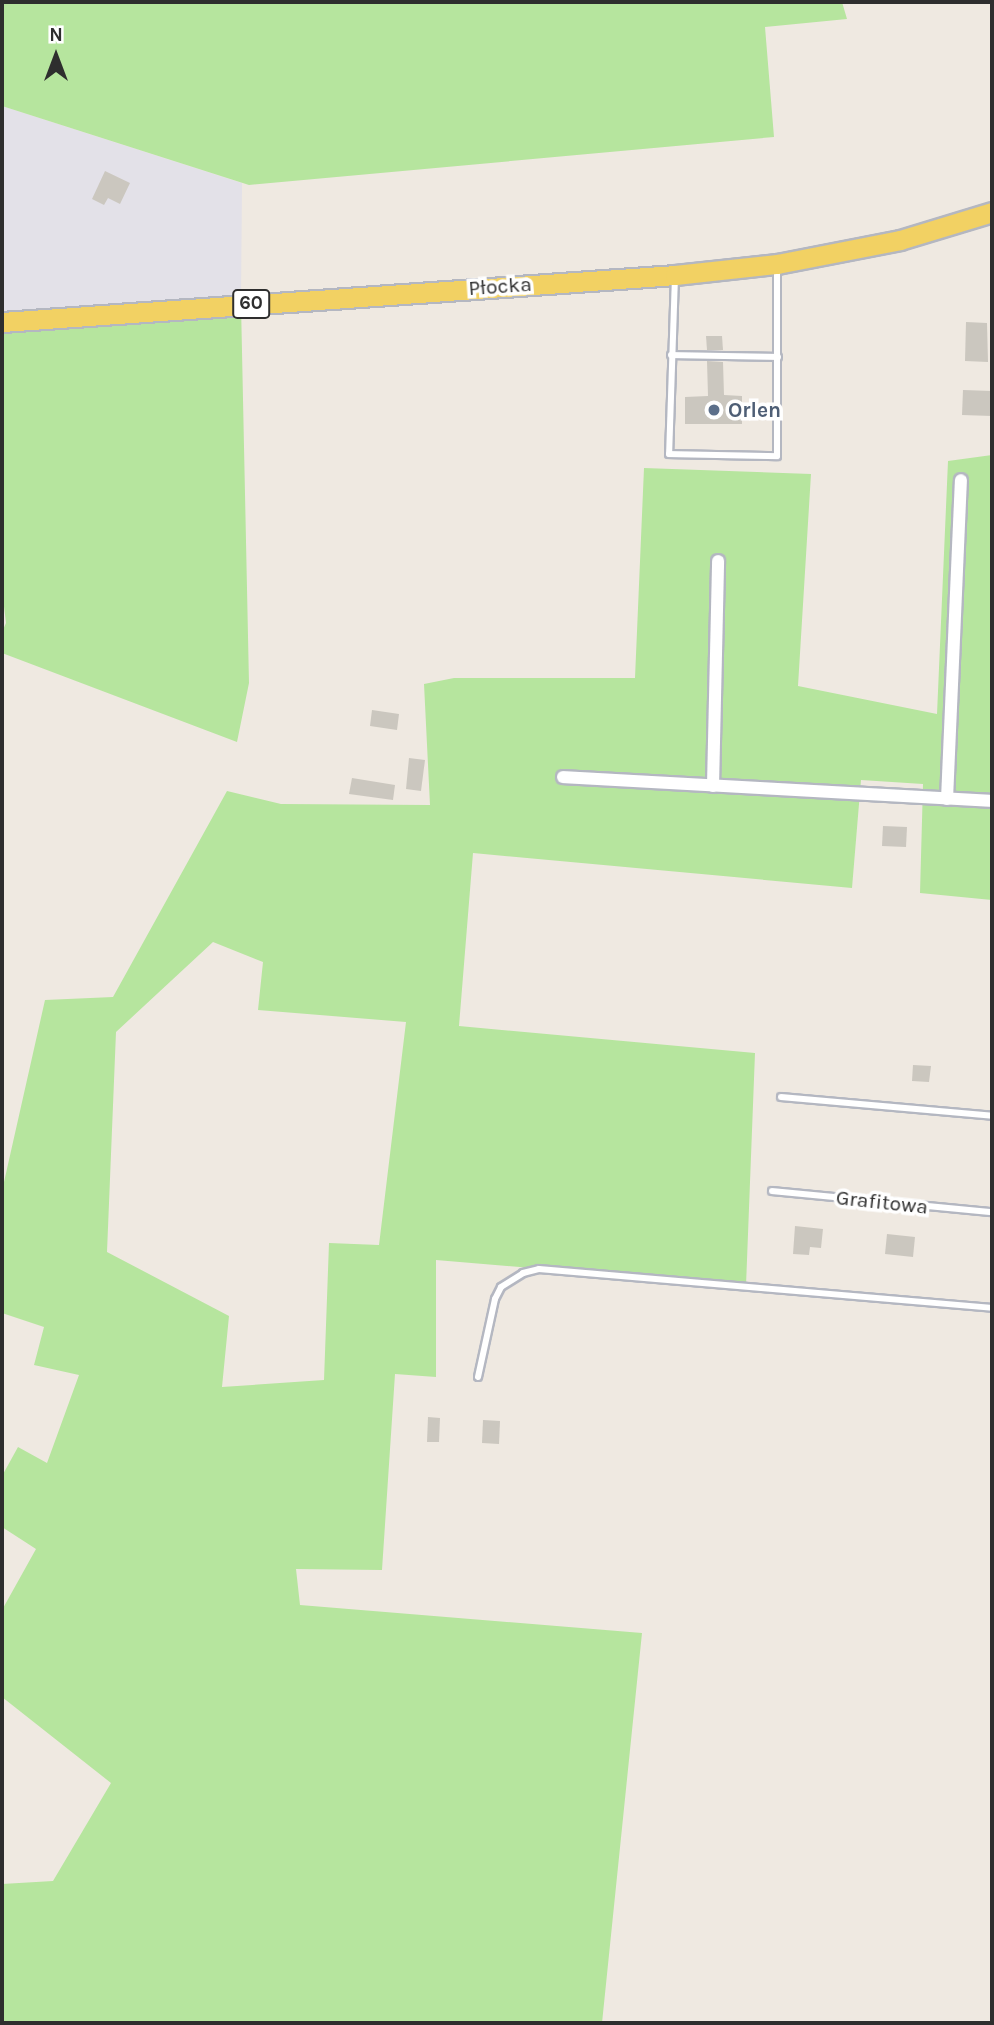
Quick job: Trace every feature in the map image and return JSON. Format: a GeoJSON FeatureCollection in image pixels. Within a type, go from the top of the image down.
{"type":"FeatureCollection","features":[{"type":"Feature","properties":{"kind":"main road","name":"Płocka"},"geometry":{"type":"LineString","coordinates":[[2,322],[675,275],[777,264],[900,240],[992,212]]}},
{"type":"Feature","properties":{"kind":"street"},"geometry":{"type":"LineString","coordinates":[[947,799],[961,481]]}},
{"type":"Feature","properties":{"kind":"street"},"geometry":{"type":"LineString","coordinates":[[713,786],[718,561]]}},
{"type":"Feature","properties":{"kind":"street"},"geometry":{"type":"LineString","coordinates":[[563,777],[992,801]]}},
{"type":"Feature","properties":{"kind":"lane"},"geometry":{"type":"LineString","coordinates":[[675,275],[669,454],[777,456],[777,264]]}},
{"type":"Feature","properties":{"kind":"lane"},"geometry":{"type":"LineString","coordinates":[[671,355],[778,356]]}},
{"type":"Feature","properties":{"kind":"lane"},"geometry":{"type":"LineString","coordinates":[[781,1097],[992,1116]]}},
{"type":"Feature","properties":{"kind":"lane","name":"Grafitowa"},"geometry":{"type":"LineString","coordinates":[[772,1191],[992,1212]]}},
{"type":"Feature","properties":{"kind":"lane"},"geometry":{"type":"LineString","coordinates":[[478,1377],[495,1299],[501,1287],[523,1273],[539,1269],[992,1308]]}},
{"type":"Feature","properties":{"kind":"shaded area"},"geometry":{"type":"Polygon","coordinates":[[[2,106],[242,183],[241,304],[2,322],[2,106]]]}},
{"type":"Feature","properties":{"kind":"green space"},"geometry":{"type":"Polygon","coordinates":[[[2,2],[842,2],[847,19],[765,27],[774,137],[249,185],[2,106],[2,2]]]}},
{"type":"Feature","properties":{"kind":"green space"},"geometry":{"type":"Polygon","coordinates":[[[241,304],[249,683],[237,742],[2,653],[2,632],[6,623],[2,590],[2,322],[241,304]]]}},
{"type":"Feature","properties":{"kind":"green space"},"geometry":{"type":"Polygon","coordinates":[[[992,455],[992,900],[920,893],[923,784],[861,780],[852,888],[473,853],[459,1026],[755,1053],[746,1286],[436,1260],[436,1377],[395,1374],[382,1570],[296,1569],[300,1605],[642,1633],[602,2023],[2,2023],[2,1884],[53,1881],[111,1783],[2,1697],[2,1610],[36,1549],[2,1527],[2,1476],[18,1447],[47,1463],[79,1375],[34,1365],[44,1327],[2,1313],[2,1191],[45,1000],[113,997],[227,791],[281,804],[430,805],[424,684],[454,678],[635,678],[644,468],[811,474],[798,686],[937,714],[948,461],[992,455]],[[213,942],[116,1032],[107,1252],[229,1316],[222,1387],[324,1380],[329,1243],[379,1245],[406,1022],[258,1010],[263,962],[213,942]]]}},
{"type":"Feature","properties":{"kind":"building"},"geometry":{"type":"Polygon","coordinates":[[[105,171],[130,183],[120,204],[108,198],[104,205],[92,199],[105,171]]]}},
{"type":"Feature","properties":{"kind":"building"},"geometry":{"type":"Polygon","coordinates":[[[966,322],[987,323],[988,362],[965,361],[966,322]]]}},
{"type":"Feature","properties":{"kind":"building"},"geometry":{"type":"Polygon","coordinates":[[[706,336],[722,336],[723,350],[707,350],[706,336]]]}},
{"type":"Feature","properties":{"kind":"building","name":"Orlen"},"geometry":{"type":"Polygon","coordinates":[[[707,361],[723,362],[724,395],[742,396],[742,424],[685,424],[685,397],[708,396],[707,361]]]}},
{"type":"Feature","properties":{"kind":"building"},"geometry":{"type":"Polygon","coordinates":[[[963,390],[992,391],[992,416],[962,415],[963,390]]]}},
{"type":"Feature","properties":{"kind":"building"},"geometry":{"type":"Polygon","coordinates":[[[372,710],[399,714],[397,730],[370,726],[372,710]]]}},
{"type":"Feature","properties":{"kind":"building"},"geometry":{"type":"Polygon","coordinates":[[[409,758],[425,760],[421,791],[406,789],[409,758]]]}},
{"type":"Feature","properties":{"kind":"building"},"geometry":{"type":"Polygon","coordinates":[[[352,778],[395,785],[393,800],[349,794],[352,778]]]}},
{"type":"Feature","properties":{"kind":"building"},"geometry":{"type":"Polygon","coordinates":[[[883,826],[907,827],[906,847],[882,846],[883,826]]]}},
{"type":"Feature","properties":{"kind":"building"},"geometry":{"type":"Polygon","coordinates":[[[913,1065],[931,1066],[929,1082],[912,1081],[913,1065]]]}},
{"type":"Feature","properties":{"kind":"building"},"geometry":{"type":"Polygon","coordinates":[[[795,1226],[823,1229],[821,1248],[810,1247],[809,1255],[793,1254],[795,1226]]]}},
{"type":"Feature","properties":{"kind":"building"},"geometry":{"type":"Polygon","coordinates":[[[887,1234],[915,1237],[913,1257],[885,1254],[887,1234]]]}},
{"type":"Feature","properties":{"kind":"building"},"geometry":{"type":"Polygon","coordinates":[[[428,1417],[440,1418],[439,1442],[427,1442],[428,1417]]]}},
{"type":"Feature","properties":{"kind":"building"},"geometry":{"type":"Polygon","coordinates":[[[483,1420],[500,1421],[499,1444],[482,1443],[483,1420]]]}},
{"type":"Feature","properties":{"kind":"place","name":"Orlen"},"geometry":{"type":"Point","coordinates":[714,410]}}]}
